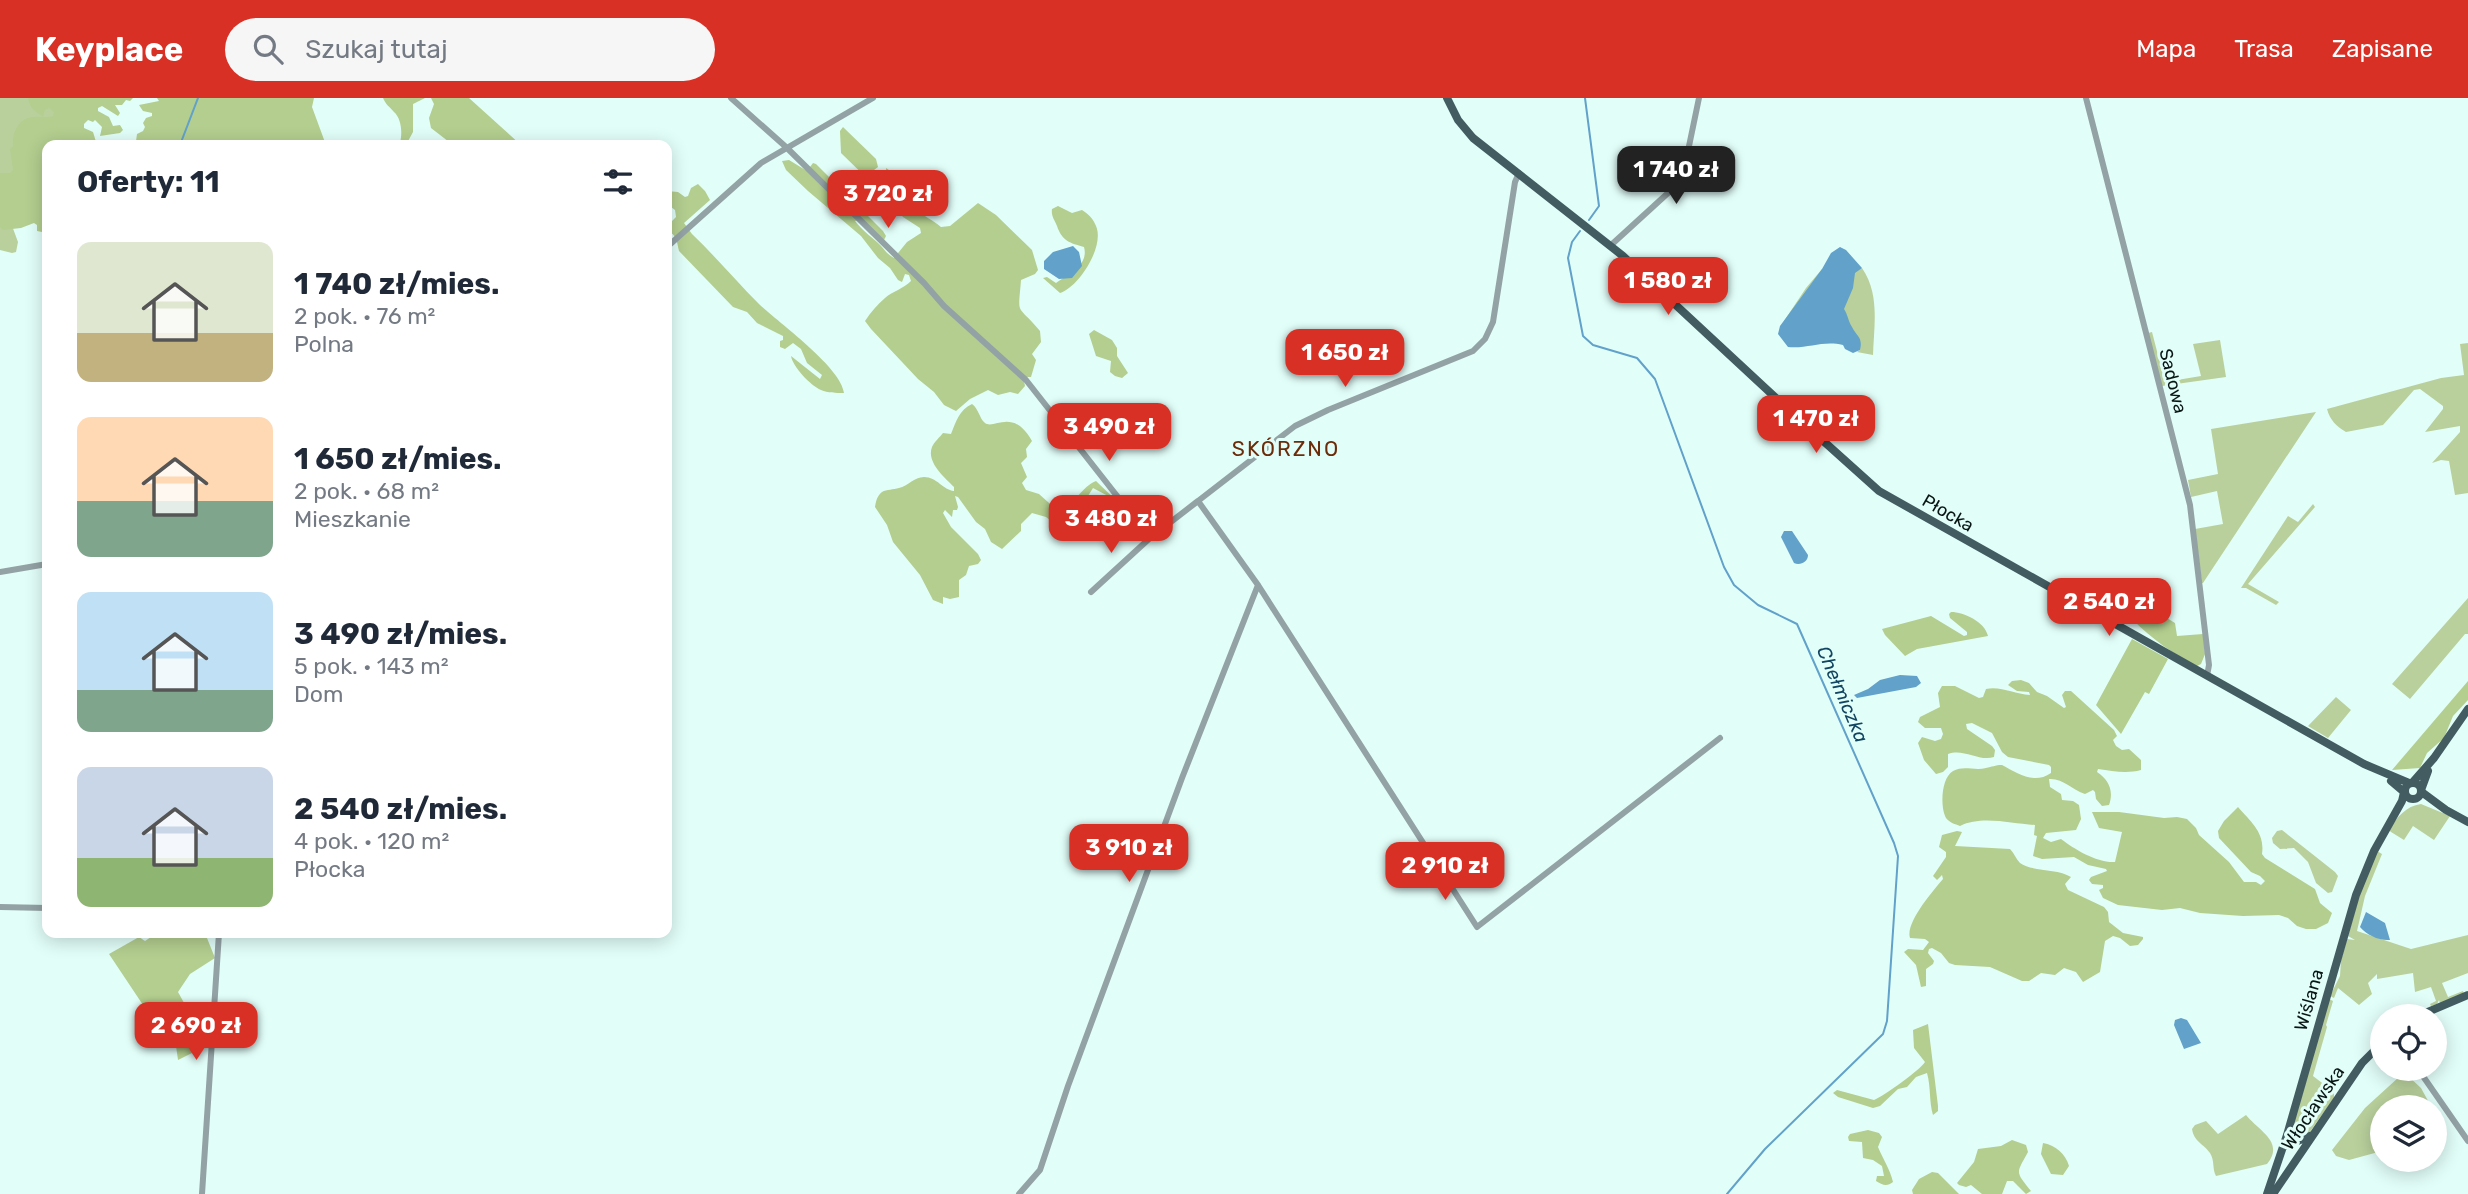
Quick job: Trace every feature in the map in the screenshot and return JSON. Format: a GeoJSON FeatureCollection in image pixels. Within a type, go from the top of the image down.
{"type":"FeatureCollection","features":[{"type":"Feature","properties":{"kind":"main road","name":"Płocka"},"geometry":{"type":"LineString","coordinates":[[1447,98],[1458,120],[1473,138],[1610,246],[1879,491],[2377,771],[2404,792]]}},
{"type":"Feature","properties":{"kind":"main road"},"geometry":{"type":"LineString","coordinates":[[2468,709],[2434,758],[2404,792],[2468,822]]}},
{"type":"Feature","properties":{"kind":"main road"},"geometry":{"type":"LineString","coordinates":[[2414,799],[2420,795],[2434,758]]}},
{"type":"Feature","properties":{"kind":"main road","name":"Płocka"},"geometry":{"type":"LineString","coordinates":[[2377,771],[2411,783]]}},
{"type":"Feature","properties":{"kind":"main road"},"geometry":{"type":"LineString","coordinates":[[2411,783],[2418,785],[2446,810]]}},
{"type":"Feature","properties":{"kind":"main road","name":"Wiślana"},"geometry":{"type":"LineString","coordinates":[[2267,1194],[2287,1135],[2356,894],[2404,792]]}},
{"type":"Feature","properties":{"kind":"main road","name":"Wiślana"},"geometry":{"type":"LineString","coordinates":[[2392,820],[2414,799]]}},
{"type":"Feature","properties":{"kind":"main road"},"geometry":{"type":"LineString","coordinates":[[2447,1004],[2468,995]]}},
{"type":"Feature","properties":{"kind":"main road","name":"Włocławska"},"geometry":{"type":"LineString","coordinates":[[2273,1194],[2370,1055]]}},
{"type":"Feature","properties":{"kind":"main road"},"geometry":{"type":"LineString","coordinates":[[2301,1154],[2289,1156],[2283,1147],[2306,1139],[2315,1132]]}},
{"type":"Feature","properties":{"kind":"main road"},"geometry":{"type":"LineString","coordinates":[[2287,1135],[2295,1142]]}},
{"type":"Feature","properties":{"kind":"street"},"geometry":{"type":"LineString","coordinates":[[731,98],[786,148],[944,306],[1026,380],[1150,538]]}},
{"type":"Feature","properties":{"kind":"street"},"geometry":{"type":"LineString","coordinates":[[672,243],[761,163],[873,98]]}},
{"type":"Feature","properties":{"kind":"street"},"geometry":{"type":"LineString","coordinates":[[1610,246],[1679,183],[1699,98]]}},
{"type":"Feature","properties":{"kind":"street","name":"Sadowa"},"geometry":{"type":"LineString","coordinates":[[2086,98],[2190,505],[2209,665],[2207,676]]}},
{"type":"Feature","properties":{"kind":"street"},"geometry":{"type":"LineString","coordinates":[[1091,592],[1150,538],[1295,426],[1460,357],[1482,344],[1493,322],[1515,182],[1519,173]]}},
{"type":"Feature","properties":{"kind":"street"},"geometry":{"type":"LineString","coordinates":[[1198,501],[1258,585],[1477,927],[1720,738]]}},
{"type":"Feature","properties":{"kind":"street"},"geometry":{"type":"LineString","coordinates":[[0,572],[42,565]]}},
{"type":"Feature","properties":{"kind":"street"},"geometry":{"type":"LineString","coordinates":[[1019,1194],[1040,1170],[1068,1086],[1178,790],[1258,585]]}},
{"type":"Feature","properties":{"kind":"street"},"geometry":{"type":"LineString","coordinates":[[0,907],[42,908]]}},
{"type":"Feature","properties":{"kind":"street"},"geometry":{"type":"LineString","coordinates":[[202,1194],[219,938]]}},
{"type":"Feature","properties":{"kind":"street"},"geometry":{"type":"LineString","coordinates":[[2426,1081],[2468,1141]]}},
{"type":"Feature","properties":{"kind":"green space"},"geometry":{"type":"Polygon","coordinates":[[[0,98],[73,98],[50,140],[42,140],[42,154],[8,215],[18,242],[16,252],[0,250],[0,98]]]}},
{"type":"Feature","properties":{"kind":"green space"},"geometry":{"type":"Polygon","coordinates":[[[28,98],[133,98],[122,105],[115,105],[120,113],[118,116],[102,106],[98,108],[98,111],[109,117],[113,126],[120,125],[123,130],[120,133],[100,136],[102,127],[95,120],[88,120],[84,128],[93,132],[95,140],[42,140],[42,232],[37,231],[37,225],[34,223],[3,230],[0,227],[0,173],[10,173],[13,170],[10,149],[15,131],[21,122],[29,118],[53,116],[54,112],[49,108],[43,116],[31,106],[28,98]]]}},
{"type":"Feature","properties":{"kind":"green space"},"geometry":{"type":"Polygon","coordinates":[[[157,98],[314,98],[312,107],[324,140],[136,140],[137,134],[145,127],[143,123],[146,118],[152,116],[152,113],[143,111],[139,105],[159,101],[157,98]]]}},
{"type":"Feature","properties":{"kind":"green space"},"geometry":{"type":"Polygon","coordinates":[[[383,98],[425,98],[413,104],[413,132],[409,140],[400,140],[399,119],[383,98]]]}},
{"type":"Feature","properties":{"kind":"green space"},"geometry":{"type":"Polygon","coordinates":[[[431,98],[469,98],[515,140],[447,140],[431,128],[429,118],[434,104],[431,98]]]}},
{"type":"Feature","properties":{"kind":"green space"},"geometry":{"type":"Polygon","coordinates":[[[843,127],[876,159],[878,167],[874,170],[887,181],[886,168],[899,177],[916,198],[915,208],[941,227],[950,226],[978,203],[996,215],[1032,250],[1038,270],[1021,280],[1019,305],[1040,331],[1041,342],[1032,354],[1036,360],[1031,377],[1027,377],[1025,386],[1018,394],[1010,392],[998,395],[988,390],[970,399],[956,411],[944,405],[865,321],[885,298],[911,281],[909,275],[905,274],[902,282],[898,280],[861,236],[808,191],[786,170],[782,161],[789,160],[807,171],[813,163],[816,164],[883,231],[886,236],[884,240],[861,219],[855,221],[894,258],[907,242],[921,233],[920,228],[903,217],[841,153],[840,131],[843,127]]]}},
{"type":"Feature","properties":{"kind":"green space"},"geometry":{"type":"Polygon","coordinates":[[[698,184],[710,200],[684,223],[692,234],[759,304],[821,358],[840,382],[844,393],[824,391],[812,384],[798,370],[791,356],[820,379],[822,375],[807,363],[801,349],[793,343],[785,349],[780,347],[783,336],[757,323],[747,312],[733,307],[679,251],[672,234],[672,221],[676,217],[672,208],[672,191],[685,197],[691,188],[698,184]]]}},
{"type":"Feature","properties":{"kind":"green space"},"geometry":{"type":"Polygon","coordinates":[[[1058,206],[1072,213],[1082,210],[1093,221],[1098,234],[1094,254],[1088,265],[1075,283],[1060,293],[1043,278],[1047,277],[1056,283],[1081,264],[1085,253],[1084,247],[1067,241],[1061,235],[1052,211],[1058,206]]]}},
{"type":"Feature","properties":{"kind":"green space"},"geometry":{"type":"Polygon","coordinates":[[[1862,268],[1874,299],[1873,355],[1857,352],[1860,350],[1784,321],[1822,269],[1862,268]]]}},
{"type":"Feature","properties":{"kind":"green space"},"geometry":{"type":"Polygon","coordinates":[[[1094,330],[1112,340],[1117,348],[1117,356],[1128,373],[1122,378],[1110,372],[1111,361],[1096,356],[1089,334],[1094,330]]]}},
{"type":"Feature","properties":{"kind":"green space"},"geometry":{"type":"Polygon","coordinates":[[[2152,332],[2165,382],[2201,376],[2193,344],[2220,340],[2226,377],[2162,386],[2148,333],[2152,332]]]}},
{"type":"Feature","properties":{"kind":"green space"},"geometry":{"type":"Polygon","coordinates":[[[2468,343],[2468,493],[2455,495],[2449,461],[2432,463],[2460,432],[2460,426],[2425,432],[2443,406],[2420,389],[2414,390],[2383,425],[2346,432],[2336,425],[2330,416],[2327,409],[2441,378],[2464,375],[2460,344],[2468,343]]]}},
{"type":"Feature","properties":{"kind":"green space"},"geometry":{"type":"Polygon","coordinates":[[[972,404],[985,423],[1011,422],[1025,431],[1032,441],[1026,449],[1027,457],[1021,463],[1027,477],[1022,483],[1026,490],[1039,494],[1058,511],[1096,481],[1124,508],[1142,536],[1135,536],[1108,496],[1093,488],[1074,518],[1058,526],[1046,517],[1032,513],[1021,524],[1021,531],[1002,549],[991,542],[985,529],[955,496],[957,510],[953,510],[952,517],[945,510],[943,513],[951,527],[981,560],[978,564],[969,566],[966,575],[959,580],[959,597],[943,597],[943,604],[933,600],[920,575],[893,542],[875,505],[882,492],[902,487],[920,477],[933,479],[954,491],[954,487],[934,464],[932,447],[943,433],[951,434],[961,413],[972,404]]]}},
{"type":"Feature","properties":{"kind":"green space"},"geometry":{"type":"Polygon","coordinates":[[[2316,412],[2202,583],[2195,529],[2223,524],[2217,491],[2191,497],[2188,480],[2218,474],[2211,429],[2316,412]]]}},
{"type":"Feature","properties":{"kind":"green space"},"geometry":{"type":"Polygon","coordinates":[[[2313,504],[2315,507],[2248,584],[2279,602],[2276,605],[2246,588],[2241,588],[2288,516],[2298,522],[2313,504]]]}},
{"type":"Feature","properties":{"kind":"green space"},"geometry":{"type":"Polygon","coordinates":[[[2468,598],[2468,634],[2465,634],[2410,699],[2392,684],[2468,598]]]}},
{"type":"Feature","properties":{"kind":"green space"},"geometry":{"type":"Polygon","coordinates":[[[1951,612],[1973,619],[1983,626],[1988,636],[1917,649],[1905,656],[1882,629],[1931,616],[1964,636],[1967,635],[1967,632],[1950,618],[1951,612]]]}},
{"type":"Feature","properties":{"kind":"green space"},"geometry":{"type":"Polygon","coordinates":[[[2162,615],[2175,623],[2177,636],[2203,634],[2205,654],[2201,664],[2197,666],[2171,651],[2133,620],[2162,615]]]}},
{"type":"Feature","properties":{"kind":"green space"},"geometry":{"type":"Polygon","coordinates":[[[2132,639],[2168,659],[2149,694],[2145,692],[2121,734],[2096,705],[2132,639]]]}},
{"type":"Feature","properties":{"kind":"green space"},"geometry":{"type":"Polygon","coordinates":[[[2021,680],[2064,708],[2066,707],[2062,695],[2065,691],[2071,691],[2114,730],[2117,736],[2113,740],[2116,746],[2122,750],[2129,749],[2141,760],[2141,770],[2120,772],[2098,769],[2097,772],[2109,786],[2109,805],[2102,806],[2093,790],[2085,794],[2059,780],[2049,779],[2050,787],[2061,794],[2062,800],[2073,801],[2079,805],[2081,819],[2076,830],[2046,833],[2043,838],[2051,842],[2061,839],[2093,858],[2115,862],[2122,832],[2099,828],[2092,812],[2187,819],[2199,835],[2229,862],[2244,882],[2261,885],[2265,881],[2251,872],[2219,838],[2218,831],[2224,821],[2238,807],[2259,834],[2265,858],[2315,889],[2320,903],[2332,913],[2328,923],[2316,929],[2306,929],[2279,915],[2243,916],[2200,913],[2180,908],[2162,910],[2118,905],[2103,898],[2099,890],[2103,885],[2092,884],[2089,880],[2107,871],[2106,869],[2088,865],[2074,857],[2042,859],[2033,856],[2037,836],[2034,835],[2035,825],[1978,821],[1960,826],[1949,821],[1944,813],[1942,800],[1946,780],[1953,771],[2002,765],[2026,776],[2038,778],[2051,773],[2051,767],[2008,757],[2002,752],[1992,733],[1972,723],[1966,724],[1967,729],[1992,746],[1995,750],[1994,757],[1948,754],[1948,767],[1936,774],[1924,760],[1918,743],[1922,737],[1935,741],[1941,739],[1943,734],[1941,728],[1925,728],[1918,722],[1920,717],[1940,707],[1938,693],[1942,686],[1955,686],[1979,698],[1983,697],[1986,689],[1992,688],[2030,695],[2029,692],[2017,691],[2008,685],[2012,681],[2021,680]]]}},
{"type":"Feature","properties":{"kind":"green space"},"geometry":{"type":"Polygon","coordinates":[[[2468,681],[2468,700],[2453,716],[2444,738],[2427,753],[2420,768],[2392,770],[2468,681]]]}},
{"type":"Feature","properties":{"kind":"green space"},"geometry":{"type":"Polygon","coordinates":[[[2336,697],[2351,710],[2328,738],[2308,726],[2336,697]]]}},
{"type":"Feature","properties":{"kind":"green space"},"geometry":{"type":"Polygon","coordinates":[[[2421,804],[2450,816],[2434,840],[2413,826],[2404,840],[2389,830],[2402,813],[2421,804]]]}},
{"type":"Feature","properties":{"kind":"green space"},"geometry":{"type":"Polygon","coordinates":[[[2282,830],[2335,872],[2338,876],[2332,892],[2328,893],[2316,883],[2308,862],[2294,848],[2280,849],[2273,843],[2272,838],[2277,831],[2282,830]]]}},
{"type":"Feature","properties":{"kind":"green space"},"geometry":{"type":"Polygon","coordinates":[[[1962,832],[1955,846],[2010,849],[2025,866],[2071,877],[2065,884],[2068,890],[2104,907],[2108,912],[2109,922],[2123,933],[2143,939],[2138,945],[2130,946],[2113,936],[2105,941],[2100,972],[2083,982],[2076,972],[2064,968],[2055,975],[2041,973],[2029,981],[2022,981],[1990,967],[1949,963],[1941,953],[1932,948],[1928,953],[1934,961],[1926,969],[1926,986],[1921,987],[1916,965],[1904,952],[1908,949],[1923,950],[1929,942],[1925,939],[1910,938],[1912,924],[1921,907],[1943,879],[1942,875],[1937,880],[1933,876],[1946,857],[1946,852],[1939,847],[1942,835],[1962,832]]]}},
{"type":"Feature","properties":{"kind":"green space"},"geometry":{"type":"Polygon","coordinates":[[[2377,851],[2382,854],[2365,896],[2357,931],[2411,949],[2468,935],[2468,973],[2442,983],[2448,997],[2463,991],[2464,994],[2430,1004],[2436,1001],[2431,987],[2415,992],[2413,973],[2377,979],[2377,974],[2368,983],[2372,994],[2359,1005],[2338,988],[2334,998],[2330,996],[2340,976],[2347,939],[2355,940],[2348,936],[2362,886],[2377,851]]]}},
{"type":"Feature","properties":{"kind":"green space"},"geometry":{"type":"Polygon","coordinates":[[[137,938],[145,941],[150,938],[207,938],[215,958],[190,974],[178,992],[188,1010],[185,1025],[196,1044],[196,1051],[178,1060],[176,1046],[163,1035],[109,954],[137,938]]]}},
{"type":"Feature","properties":{"kind":"green space"},"geometry":{"type":"Polygon","coordinates":[[[2329,999],[2333,1001],[2313,1076],[2334,1092],[2334,1098],[2307,1136],[2294,1138],[2291,1134],[2329,999]]]}},
{"type":"Feature","properties":{"kind":"green space"},"geometry":{"type":"Polygon","coordinates":[[[1928,1024],[1938,1106],[1938,1111],[1933,1115],[1927,1073],[1916,1077],[1907,1087],[1898,1089],[1880,1106],[1873,1108],[1833,1093],[1837,1090],[1874,1100],[1885,1094],[1925,1062],[1914,1048],[1913,1030],[1928,1024]]]}},
{"type":"Feature","properties":{"kind":"green space"},"geometry":{"type":"Polygon","coordinates":[[[2395,1081],[2413,1081],[2425,1095],[2379,1095],[2395,1081]]]}},
{"type":"Feature","properties":{"kind":"green space"},"geometry":{"type":"Polygon","coordinates":[[[2370,1103],[2370,1154],[2349,1160],[2336,1156],[2332,1150],[2370,1103]]]}},
{"type":"Feature","properties":{"kind":"green space"},"geometry":{"type":"Polygon","coordinates":[[[2246,1115],[2272,1143],[2272,1156],[2267,1164],[2216,1176],[2210,1153],[2197,1140],[2192,1129],[2206,1121],[2218,1134],[2246,1115]]]}},
{"type":"Feature","properties":{"kind":"green space"},"geometry":{"type":"Polygon","coordinates":[[[1868,1130],[1879,1133],[1882,1137],[1878,1147],[1892,1177],[1893,1182],[1889,1185],[1876,1181],[1877,1176],[1884,1176],[1882,1166],[1863,1158],[1862,1142],[1849,1141],[1850,1134],[1868,1130]]]}},
{"type":"Feature","properties":{"kind":"green space"},"geometry":{"type":"Polygon","coordinates":[[[2012,1140],[2026,1145],[2028,1152],[2019,1172],[2031,1191],[2026,1194],[2013,1181],[2007,1181],[2002,1194],[1982,1194],[1971,1185],[1966,1187],[1957,1183],[1974,1162],[1978,1149],[2001,1146],[2012,1140]]]}},
{"type":"Feature","properties":{"kind":"green space"},"geometry":{"type":"Polygon","coordinates":[[[2043,1143],[2063,1154],[2069,1166],[2063,1175],[2051,1174],[2041,1154],[2043,1143]]]}},
{"type":"Feature","properties":{"kind":"green space"},"geometry":{"type":"Polygon","coordinates":[[[1932,1172],[1938,1173],[1959,1194],[1913,1194],[1912,1190],[1919,1179],[1932,1172]]]}},
{"type":"Feature","properties":{"kind":"water"},"geometry":{"type":"Polygon","coordinates":[[[1073,246],[1079,252],[1082,266],[1072,278],[1059,279],[1044,269],[1044,261],[1053,252],[1073,246]]]}},
{"type":"Feature","properties":{"kind":"water"},"geometry":{"type":"Polygon","coordinates":[[[1840,247],[1862,268],[1855,273],[1853,288],[1844,309],[1860,340],[1860,350],[1853,353],[1843,345],[1836,344],[1788,347],[1778,334],[1780,326],[1831,253],[1840,247]]]}},
{"type":"Feature","properties":{"kind":"water"},"geometry":{"type":"Polygon","coordinates":[[[1784,531],[1792,531],[1808,555],[1803,563],[1794,563],[1781,537],[1784,531]]]}},
{"type":"Feature","properties":{"kind":"water"},"geometry":{"type":"Polygon","coordinates":[[[1900,675],[1917,676],[1921,683],[1916,687],[1857,698],[1854,695],[1880,680],[1900,675]]]}},
{"type":"Feature","properties":{"kind":"water"},"geometry":{"type":"Polygon","coordinates":[[[2366,912],[2385,923],[2390,940],[2374,937],[2360,927],[2366,912]]]}},
{"type":"Feature","properties":{"kind":"water"},"geometry":{"type":"Polygon","coordinates":[[[2175,1020],[2187,1020],[2201,1043],[2184,1049],[2174,1025],[2175,1020]]]}},
{"type":"Feature","properties":{"kind":"waterway"},"geometry":{"type":"LineString","coordinates":[[182,140],[198,98]]}},
{"type":"Feature","properties":{"kind":"waterway","name":"Chełmiczka"},"geometry":{"type":"LineString","coordinates":[[1585,98],[1599,206],[1589,220]]}},
{"type":"Feature","properties":{"kind":"waterway","name":"Chełmiczka"},"geometry":{"type":"LineString","coordinates":[[1580,231],[1572,242],[1568,258],[1583,336],[1593,345],[1637,358],[1655,379],[1724,567],[1734,585],[1758,605],[1797,624],[1898,856],[1887,1021],[1883,1034],[1765,1149],[1727,1194]]}},
{"type":"Feature","properties":{"kind":"district","name":"SKÓRZNO"},"geometry":{"type":"Point","coordinates":[1286,449]}}]}
